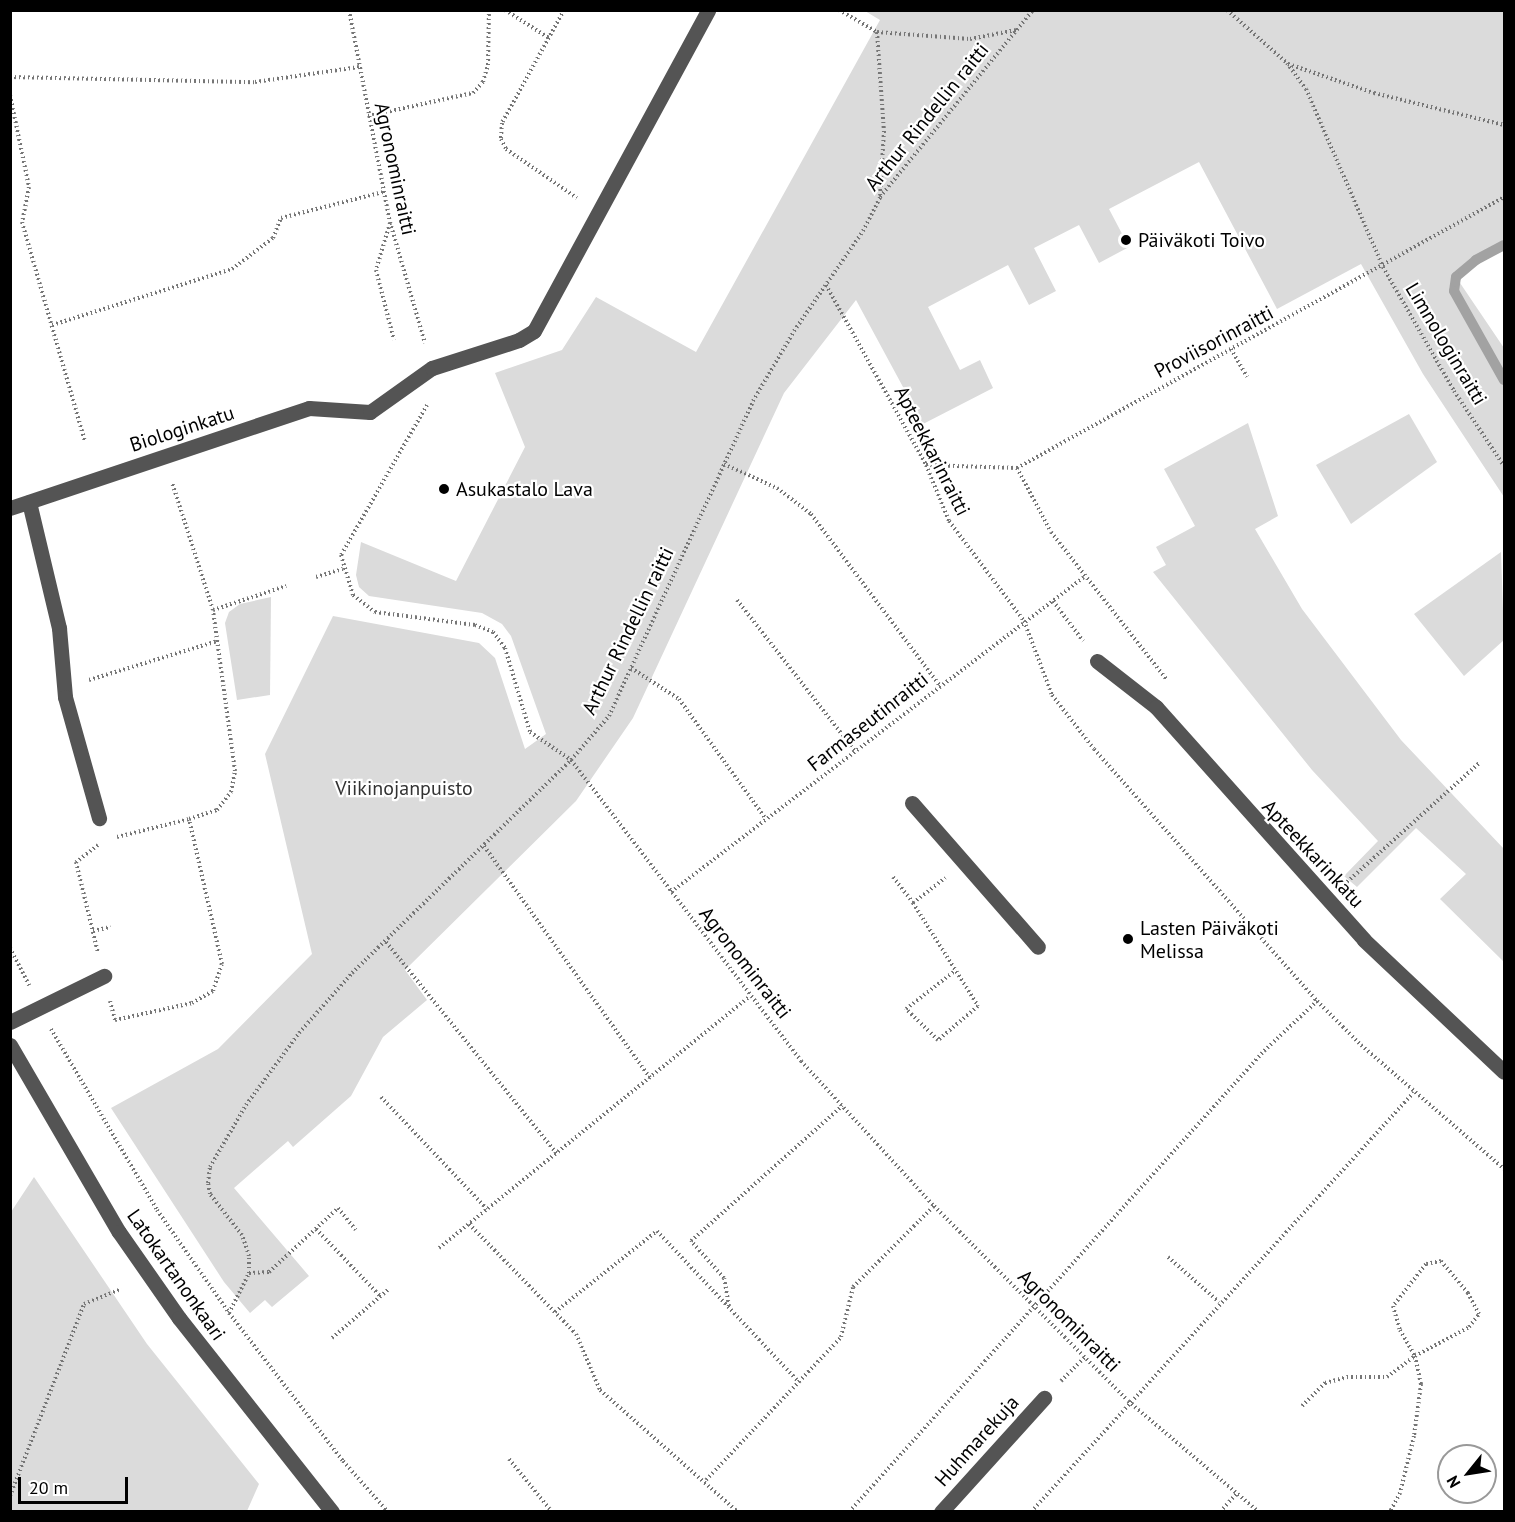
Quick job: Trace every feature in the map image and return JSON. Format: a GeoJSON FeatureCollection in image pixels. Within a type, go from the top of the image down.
{"type":"FeatureCollection","features":[{"type":"Feature","properties":{"kind":"street"},"geometry":{"type":"LineString","coordinates":[[598,213],[708,10]]}},
{"type":"Feature","properties":{"kind":"street","name":"Biologinkatu"},"geometry":{"type":"LineString","coordinates":[[10,508],[309,408],[370,412],[432,368],[519,340],[534,331],[598,213]]}},
{"type":"Feature","properties":{"kind":"street"},"geometry":{"type":"LineString","coordinates":[[29,502],[59,628],[65,697],[99,818]]}},
{"type":"Feature","properties":{"kind":"street","name":"Apteekkarinkatu"},"geometry":{"type":"LineString","coordinates":[[1097,661],[1156,707],[1364,940],[1504,1072]]}},
{"type":"Feature","properties":{"kind":"street"},"geometry":{"type":"LineString","coordinates":[[912,803],[1038,947]]}},
{"type":"Feature","properties":{"kind":"street"},"geometry":{"type":"LineString","coordinates":[[10,1022],[39,1005],[104,976]]}},
{"type":"Feature","properties":{"kind":"street","name":"Latokartanonkaari"},"geometry":{"type":"LineString","coordinates":[[10,1045],[119,1232],[179,1318],[332,1512]]}},
{"type":"Feature","properties":{"kind":"street","name":"Huhmarekuja"},"geometry":{"type":"LineString","coordinates":[[940,1512],[1048,1394]]}},
{"type":"Feature","properties":{"kind":"path","name":"Agronominraitti"},"geometry":{"type":"LineString","coordinates":[[349,10],[383,192],[422,331]]}},
{"type":"Feature","properties":{"kind":"path"},"geometry":{"type":"LineString","coordinates":[[368,116],[473,93],[483,82],[488,65],[489,10]]}},
{"type":"Feature","properties":{"kind":"path"},"geometry":{"type":"LineString","coordinates":[[506,10],[549,38]]}},
{"type":"Feature","properties":{"kind":"path"},"geometry":{"type":"LineString","coordinates":[[564,10],[502,123],[501,139],[506,149],[598,213]]}},
{"type":"Feature","properties":{"kind":"path"},"geometry":{"type":"LineString","coordinates":[[839,10],[877,32],[970,39],[1016,30]]}},
{"type":"Feature","properties":{"kind":"path","name":"Arthur Rindellin raitti"},"geometry":{"type":"LineString","coordinates":[[249,1273],[249,1256],[242,1235],[210,1194],[210,1167],[246,1105],[299,1033],[352,973],[571,760],[609,716],[753,401],[880,197],[1033,10]]}},
{"type":"Feature","properties":{"kind":"path"},"geometry":{"type":"LineString","coordinates":[[1227,10],[1287,63],[1374,93],[1504,124]]}},
{"type":"Feature","properties":{"kind":"path"},"geometry":{"type":"LineString","coordinates":[[877,32],[884,131],[880,197]]}},
{"type":"Feature","properties":{"kind":"path","name":"Limnologinraitti"},"geometry":{"type":"LineString","coordinates":[[1287,63],[1306,89],[1383,267],[1454,391],[1504,466]]}},
{"type":"Feature","properties":{"kind":"path"},"geometry":{"type":"LineString","coordinates":[[10,77],[255,82],[359,66]]}},
{"type":"Feature","properties":{"kind":"path"},"geometry":{"type":"LineString","coordinates":[[10,95],[29,187],[22,222],[85,442]]}},
{"type":"Feature","properties":{"kind":"path"},"geometry":{"type":"LineString","coordinates":[[52,326],[232,269],[273,238],[281,218],[383,192]]}},
{"type":"Feature","properties":{"kind":"path","name":"Proviisorinraitti"},"geometry":{"type":"LineString","coordinates":[[926,465],[1017,468],[1383,267],[1504,197]]}},
{"type":"Feature","properties":{"kind":"path"},"geometry":{"type":"LineString","coordinates":[[390,222],[376,270],[394,340]]}},
{"type":"Feature","properties":{"kind":"path","name":"Apteekkarinraitti"},"geometry":{"type":"LineString","coordinates":[[826,285],[926,465],[949,521],[1024,621],[1052,695],[1094,749],[1317,1001],[1414,1092],[1504,1169]]}},
{"type":"Feature","properties":{"kind":"path"},"geometry":{"type":"LineString","coordinates":[[1231,349],[1247,377]]}},
{"type":"Feature","properties":{"kind":"path"},"geometry":{"type":"LineString","coordinates":[[316,577],[343,569],[341,555],[413,434]]}},
{"type":"Feature","properties":{"kind":"path"},"geometry":{"type":"LineString","coordinates":[[724,464],[777,488],[811,514],[940,686]]}},
{"type":"Feature","properties":{"kind":"path"},"geometry":{"type":"LineString","coordinates":[[114,838],[217,810],[231,792],[235,771],[213,610],[172,482]]}},
{"type":"Feature","properties":{"kind":"path","name":"Agronominraitti"},"geometry":{"type":"LineString","coordinates":[[343,569],[353,595],[375,612],[466,623],[493,632],[505,648],[530,732],[571,760],[750,996],[842,1106],[934,1206],[1128,1401],[1259,1512]]}},
{"type":"Feature","properties":{"kind":"path","name":"Farmaseutinraitti"},"geometry":{"type":"LineString","coordinates":[[671,892],[1084,577]]}},
{"type":"Feature","properties":{"kind":"path"},"geometry":{"type":"LineString","coordinates":[[213,610],[286,586]]}},
{"type":"Feature","properties":{"kind":"path"},"geometry":{"type":"LineString","coordinates":[[737,600],[855,751]]}},
{"type":"Feature","properties":{"kind":"path"},"geometry":{"type":"LineString","coordinates":[[1053,601],[1097,661]]}},
{"type":"Feature","properties":{"kind":"path"},"geometry":{"type":"LineString","coordinates":[[105,676],[218,641]]}},
{"type":"Feature","properties":{"kind":"path"},"geometry":{"type":"LineString","coordinates":[[631,668],[679,699],[766,819]]}},
{"type":"Feature","properties":{"kind":"path"},"geometry":{"type":"LineString","coordinates":[[1344,884],[1479,763]]}},
{"type":"Feature","properties":{"kind":"path"},"geometry":{"type":"LineString","coordinates":[[105,839],[76,862],[115,1020],[192,1003],[213,991],[221,954],[189,819]]}},
{"type":"Feature","properties":{"kind":"path"},"geometry":{"type":"LineString","coordinates":[[484,846],[650,1078]]}},
{"type":"Feature","properties":{"kind":"path"},"geometry":{"type":"LineString","coordinates":[[913,903],[965,863]]}},
{"type":"Feature","properties":{"kind":"path"},"geometry":{"type":"LineString","coordinates":[[892,877],[913,903],[956,970],[978,1006],[938,1040],[906,1009],[956,970]]}},
{"type":"Feature","properties":{"kind":"path"},"geometry":{"type":"LineString","coordinates":[[93,932],[111,927]]}},
{"type":"Feature","properties":{"kind":"path"},"geometry":{"type":"LineString","coordinates":[[386,942],[558,1155]]}},
{"type":"Feature","properties":{"kind":"path"},"geometry":{"type":"LineString","coordinates":[[10,948],[39,1005],[157,1210],[229,1313],[343,1461],[388,1512]]}},
{"type":"Feature","properties":{"kind":"path"},"geometry":{"type":"LineString","coordinates":[[439,1248],[558,1155],[750,996]]}},
{"type":"Feature","properties":{"kind":"path"},"geometry":{"type":"LineString","coordinates":[[849,1512],[1264,1051],[1317,1001]]}},
{"type":"Feature","properties":{"kind":"path"},"geometry":{"type":"LineString","coordinates":[[1031,1512],[1128,1401],[1414,1092]]}},
{"type":"Feature","properties":{"kind":"path"},"geometry":{"type":"LineString","coordinates":[[381,1097],[487,1209]]}},
{"type":"Feature","properties":{"kind":"path"},"geometry":{"type":"LineString","coordinates":[[729,1307],[724,1278],[691,1241],[842,1106]]}},
{"type":"Feature","properties":{"kind":"path"},"geometry":{"type":"LineString","coordinates":[[706,1480],[841,1337],[853,1287],[934,1206]]}},
{"type":"Feature","properties":{"kind":"path"},"geometry":{"type":"LineString","coordinates":[[229,1313],[249,1273],[269,1272],[338,1208],[356,1230]]}},
{"type":"Feature","properties":{"kind":"path"},"geometry":{"type":"LineString","coordinates":[[469,1224],[576,1334],[600,1390],[706,1480],[738,1512]]}},
{"type":"Feature","properties":{"kind":"path"},"geometry":{"type":"LineString","coordinates":[[316,1229],[381,1297]]}},
{"type":"Feature","properties":{"kind":"path"},"geometry":{"type":"LineString","coordinates":[[555,1312],[657,1231],[799,1382]]}},
{"type":"Feature","properties":{"kind":"path"},"geometry":{"type":"LineString","coordinates":[[1168,1257],[1220,1302]]}},
{"type":"Feature","properties":{"kind":"path"},"geometry":{"type":"LineString","coordinates":[[1302,1406],[1325,1383],[1347,1377],[1387,1377],[1415,1356],[1469,1327],[1479,1314],[1468,1293],[1441,1261],[1426,1264],[1393,1306],[1400,1330],[1415,1356],[1421,1384],[1414,1436],[1400,1492],[1390,1512]]}},
{"type":"Feature","properties":{"kind":"path"},"geometry":{"type":"LineString","coordinates":[[10,1496],[84,1304],[120,1289]]}},
{"type":"Feature","properties":{"kind":"path"},"geometry":{"type":"LineString","coordinates":[[332,1338],[389,1289]]}},
{"type":"Feature","properties":{"kind":"path"},"geometry":{"type":"LineString","coordinates":[[1048,1394],[1085,1357]]}},
{"type":"Feature","properties":{"kind":"path"},"geometry":{"type":"LineString","coordinates":[[509,1459],[552,1512]]}},
{"type":"Feature","properties":{"kind":"path"},"geometry":{"type":"LineString","coordinates":[[1220,1512],[1236,1493]]}},
{"type":"Feature","properties":{"kind":"green space","name":"Viikinojanpuisto"},"geometry":{"type":"Polygon","coordinates":[[[865,11],[1504,11],[1504,245],[1476,260],[1456,277],[1504,348],[1504,497],[1423,374],[1361,264],[1277,309],[1199,162],[1109,209],[1129,247],[1099,263],[1079,225],[1034,248],[1056,291],[1029,305],[1008,265],[928,307],[960,370],[980,360],[993,388],[923,424],[856,300],[784,393],[633,718],[576,801],[405,970],[427,1000],[383,1037],[351,1096],[293,1147],[288,1141],[234,1188],[309,1276],[272,1307],[265,1300],[250,1313],[224,1282],[111,1108],[218,1049],[312,954],[265,754],[333,616],[479,643],[495,658],[525,749],[546,734],[511,636],[502,624],[482,613],[369,596],[359,587],[356,575],[361,542],[456,581],[525,447],[495,373],[562,350],[596,297],[696,352],[880,20],[865,11]]]}},
{"type":"Feature","properties":{"kind":"green space"},"geometry":{"type":"Polygon","coordinates":[[[1409,414],[1437,462],[1351,524],[1316,465],[1409,414]]]}},
{"type":"Feature","properties":{"kind":"green space"},"geometry":{"type":"Polygon","coordinates":[[[1248,423],[1278,516],[1255,529],[1302,609],[1401,740],[1504,849],[1504,962],[1440,899],[1466,874],[1416,828],[1357,887],[1344,876],[1378,841],[1312,770],[1153,572],[1166,565],[1156,547],[1195,526],[1164,469],[1248,423]]]}},
{"type":"Feature","properties":{"kind":"green space"},"geometry":{"type":"Polygon","coordinates":[[[1501,552],[1504,640],[1464,676],[1414,614],[1501,552]]]}},
{"type":"Feature","properties":{"kind":"green space"},"geometry":{"type":"Polygon","coordinates":[[[271,597],[270,695],[237,700],[225,623],[229,612],[240,604],[271,597]]]}},
{"type":"Feature","properties":{"kind":"green space"},"geometry":{"type":"Polygon","coordinates":[[[34,1177],[147,1344],[259,1484],[247,1511],[11,1511],[11,1212],[34,1177]]]}},
{"type":"Feature","properties":{"kind":"waterway"},"geometry":{"type":"LineString","coordinates":[[1504,245],[1476,260],[1456,277],[1454,291],[1504,380]]}},
{"type":"Feature","properties":{"kind":"place","name":"Päiväkoti Toivo"},"geometry":{"type":"Point","coordinates":[1126,240]}},
{"type":"Feature","properties":{"kind":"place","name":"Asukastalo Lava"},"geometry":{"type":"Point","coordinates":[444,489]}},
{"type":"Feature","properties":{"kind":"place","name":"Lasten Päiväkoti Melissa"},"geometry":{"type":"Point","coordinates":[1128,939]}}]}
